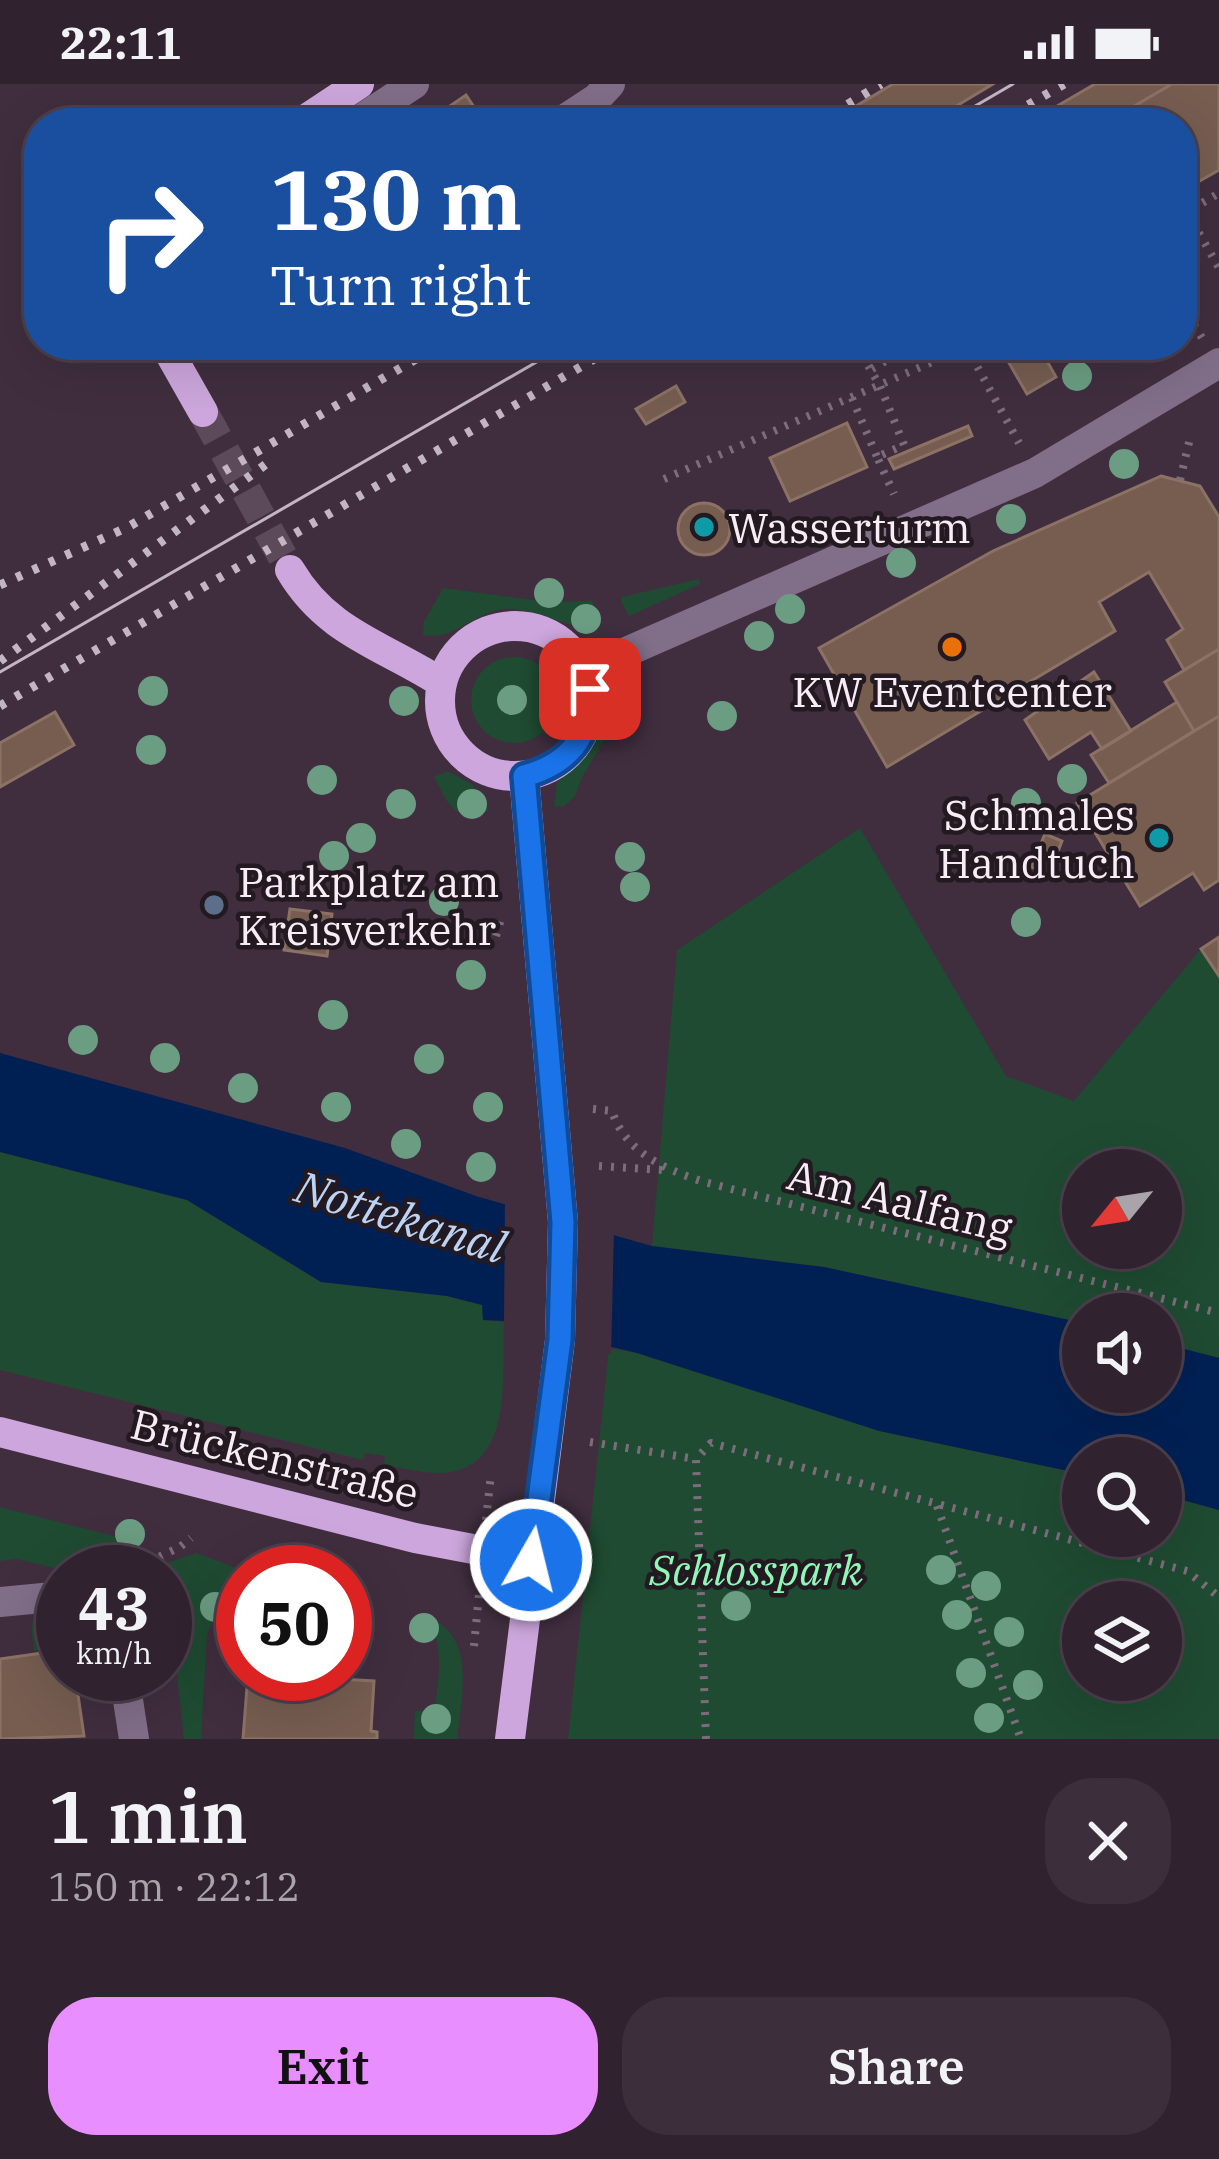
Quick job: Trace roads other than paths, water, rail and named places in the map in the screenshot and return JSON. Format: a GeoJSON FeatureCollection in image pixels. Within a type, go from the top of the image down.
{"type":"FeatureCollection","features":[{"type":"Feature","properties":{"kind":"main road"},"geometry":{"type":"LineString","coordinates":[[322,108],[358,84]]}},
{"type":"Feature","properties":{"kind":"main road"},"geometry":{"type":"LineString","coordinates":[[174,360],[203,412]]}},
{"type":"Feature","properties":{"kind":"main road"},"geometry":{"type":"LineString","coordinates":[[290,570],[307,600],[327,619],[442,683]]}},
{"type":"Feature","properties":{"kind":"main road"},"geometry":{"type":"LineString","coordinates":[[509,625],[545,631],[574,654],[585,670],[591,709],[576,747],[561,761],[524,776],[483,769],[466,758],[443,724],[442,683],[459,650],[473,638],[509,625]]}},
{"type":"Feature","properties":{"kind":"main road"},"geometry":{"type":"LineString","coordinates":[[510,1739],[560,1340],[563,1222],[524,776]]}},
{"type":"Feature","properties":{"kind":"main road","name":"Brückenstraße"},"geometry":{"type":"LineString","coordinates":[[0,1432],[378,1529],[531,1560]]}},
{"type":"Feature","properties":{"kind":"street"},"geometry":{"type":"LineString","coordinates":[[378,108],[414,84]]}},
{"type":"Feature","properties":{"kind":"street"},"geometry":{"type":"LineString","coordinates":[[582,108],[610,84]]}},
{"type":"Feature","properties":{"kind":"street"},"geometry":{"type":"LineString","coordinates":[[585,670],[996,492],[1074,452],[1211,351]]}},
{"type":"Feature","properties":{"kind":"street"},"geometry":{"type":"LineString","coordinates":[[0,1602],[36,1599]]}},
{"type":"Feature","properties":{"kind":"street"},"geometry":{"type":"LineString","coordinates":[[128,1701],[134,1739]]}},
{"type":"Feature","properties":{"kind":"water","name":"Nottekanal"},"geometry":{"type":"Polygon","coordinates":[[[0,1053],[345,1148],[476,1196],[652,1246],[824,1267],[1062,1318],[1062,1413],[1182,1413],[1182,1348],[1219,1358],[1219,1510],[1182,1500],[1182,1437],[1062,1437],[1062,1470],[879,1431],[637,1353],[483,1320],[482,1305],[447,1296],[321,1282],[187,1200],[0,1152],[0,1053]]]}},
{"type":"Feature","properties":{"kind":"tunnel"},"geometry":{"type":"LineString","coordinates":[[203,412],[290,570]]}},
{"type":"Feature","properties":{"kind":"tram line"},"geometry":{"type":"LineString","coordinates":[[972,108],[1013,84]]}},
{"type":"Feature","properties":{"kind":"tram line"},"geometry":{"type":"LineString","coordinates":[[0,672],[540,360]]}},
{"type":"Feature","properties":{"kind":"railway"},"geometry":{"type":"LineString","coordinates":[[842,108],[881,84]]}},
{"type":"Feature","properties":{"kind":"railway"},"geometry":{"type":"LineString","coordinates":[[1023,108],[1064,84]]}},
{"type":"Feature","properties":{"kind":"railway"},"geometry":{"type":"LineString","coordinates":[[0,585],[128,527],[414,360]]}},
{"type":"Feature","properties":{"kind":"railway"},"geometry":{"type":"LineString","coordinates":[[0,706],[592,360]]}},
{"type":"Feature","properties":{"kind":"railway"},"geometry":{"type":"LineString","coordinates":[[0,661],[273,459]]}},
{"type":"Feature","properties":{"kind":"place","name":"Wasserturm"},"geometry":{"type":"Point","coordinates":[704,527]}},
{"type":"Feature","properties":{"kind":"place","name":"KW Eventcenter"},"geometry":{"type":"Point","coordinates":[952,647]}},
{"type":"Feature","properties":{"kind":"place","name":"Schmales Handtuch"},"geometry":{"type":"Point","coordinates":[1159,838]}},
{"type":"Feature","properties":{"kind":"place","name":"Parkplatz am Kreisverkehr"},"geometry":{"type":"Point","coordinates":[214,905]}},
{"type":"Feature","properties":{"kind":"park label","name":"Schlosspark"},"geometry":{"type":"Point","coordinates":[756,1569]}}]}
